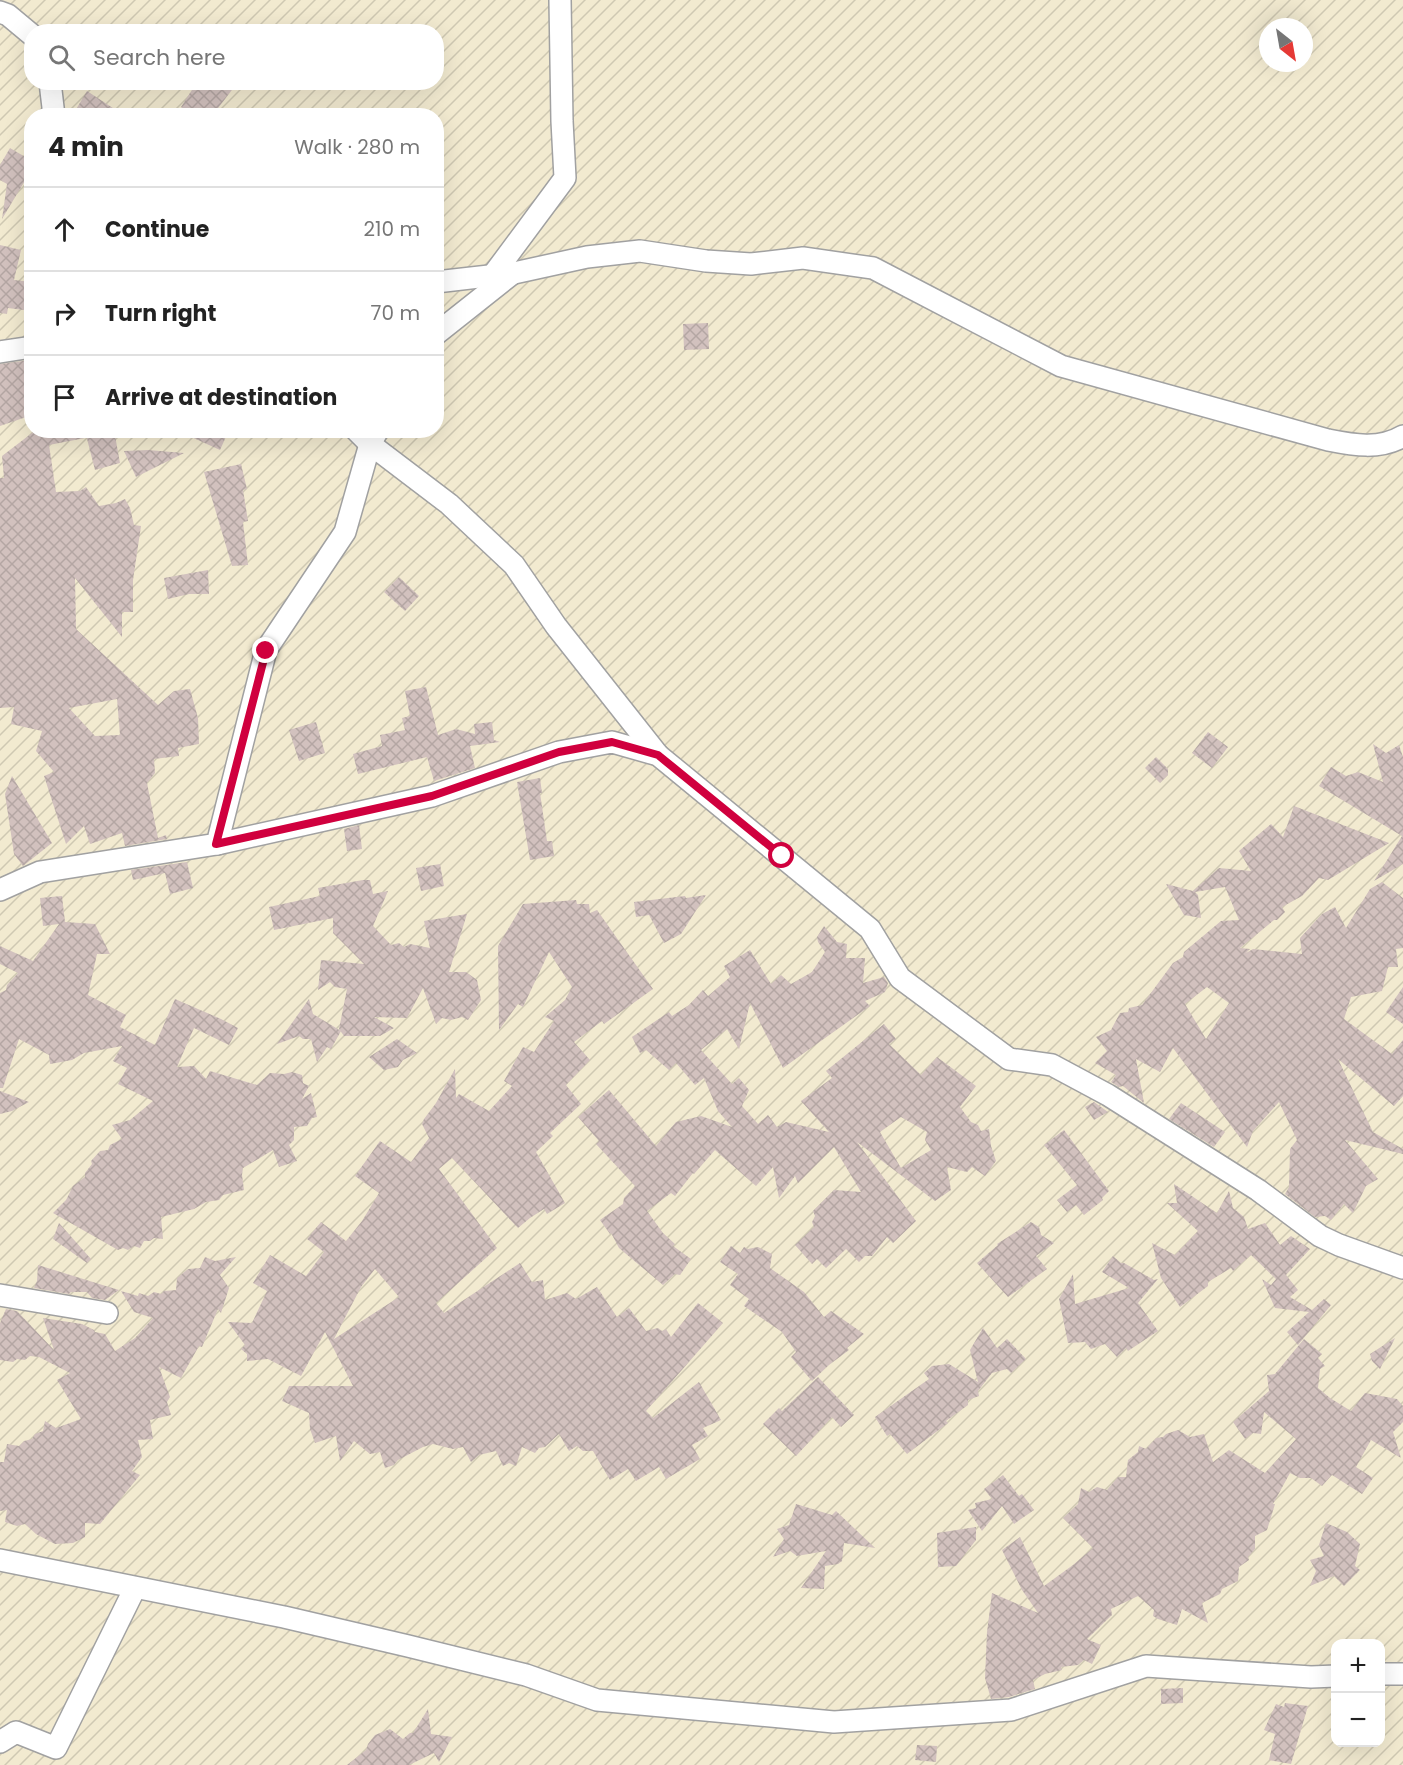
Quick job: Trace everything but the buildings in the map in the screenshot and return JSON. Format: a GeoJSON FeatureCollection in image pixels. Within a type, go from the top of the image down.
{"type":"FeatureCollection","features":[{"type":"Feature","properties":{"kind":"street"},"geometry":{"type":"LineString","coordinates":[[444,327],[503,274],[565,178],[560,0]]}},
{"type":"Feature","properties":{"kind":"street"},"geometry":{"type":"LineString","coordinates":[[0,12],[8,15],[24,28]]}},
{"type":"Feature","properties":{"kind":"street"},"geometry":{"type":"LineString","coordinates":[[51,90],[53,108]]}},
{"type":"Feature","properties":{"kind":"street"},"geometry":{"type":"LineString","coordinates":[[444,281],[503,274],[587,257],[640,251],[706,261],[751,264],[803,258],[873,268],[1061,366],[1328,440],[1361,446],[1393,442],[1403,436]]}},
{"type":"Feature","properties":{"kind":"street"},"geometry":{"type":"LineString","coordinates":[[0,352],[24,348]]}},
{"type":"Feature","properties":{"kind":"street"},"geometry":{"type":"LineString","coordinates":[[216,844],[266,651],[345,532],[367,438]]}},
{"type":"Feature","properties":{"kind":"street"},"geometry":{"type":"LineString","coordinates":[[371,438],[514,565],[556,626],[658,755],[870,929],[900,978],[1009,1059],[1052,1065],[1108,1095],[1258,1190],[1320,1236],[1403,1268]]}},
{"type":"Feature","properties":{"kind":"street"},"geometry":{"type":"LineString","coordinates":[[0,890],[40,872],[216,844],[432,796],[559,752],[612,742],[658,755]]}},
{"type":"Feature","properties":{"kind":"street"},"geometry":{"type":"LineString","coordinates":[[0,1295],[107,1313]]}},
{"type":"Feature","properties":{"kind":"street"},"geometry":{"type":"LineString","coordinates":[[0,1560],[284,1617],[408,1646],[526,1675],[597,1700],[834,1722],[1011,1710],[1146,1666],[1311,1677],[1331,1676]]}},
{"type":"Feature","properties":{"kind":"street"},"geometry":{"type":"LineString","coordinates":[[0,1742],[16,1732],[56,1748],[135,1588]]}},
{"type":"Feature","properties":{"kind":"street"},"geometry":{"type":"LineString","coordinates":[[1385,1674],[1403,1674]]}},
{"type":"Feature","properties":{"kind":"shaded area"},"geometry":{"type":"Polygon","coordinates":[[[0,0],[1403,0],[1403,1765],[0,1765],[0,0]]]}},
{"type":"Feature","properties":{"kind":"route"},"geometry":{"type":"LineString","coordinates":[[266,651],[216,844],[432,796],[559,752],[612,742],[658,755],[782,856]]}}]}
